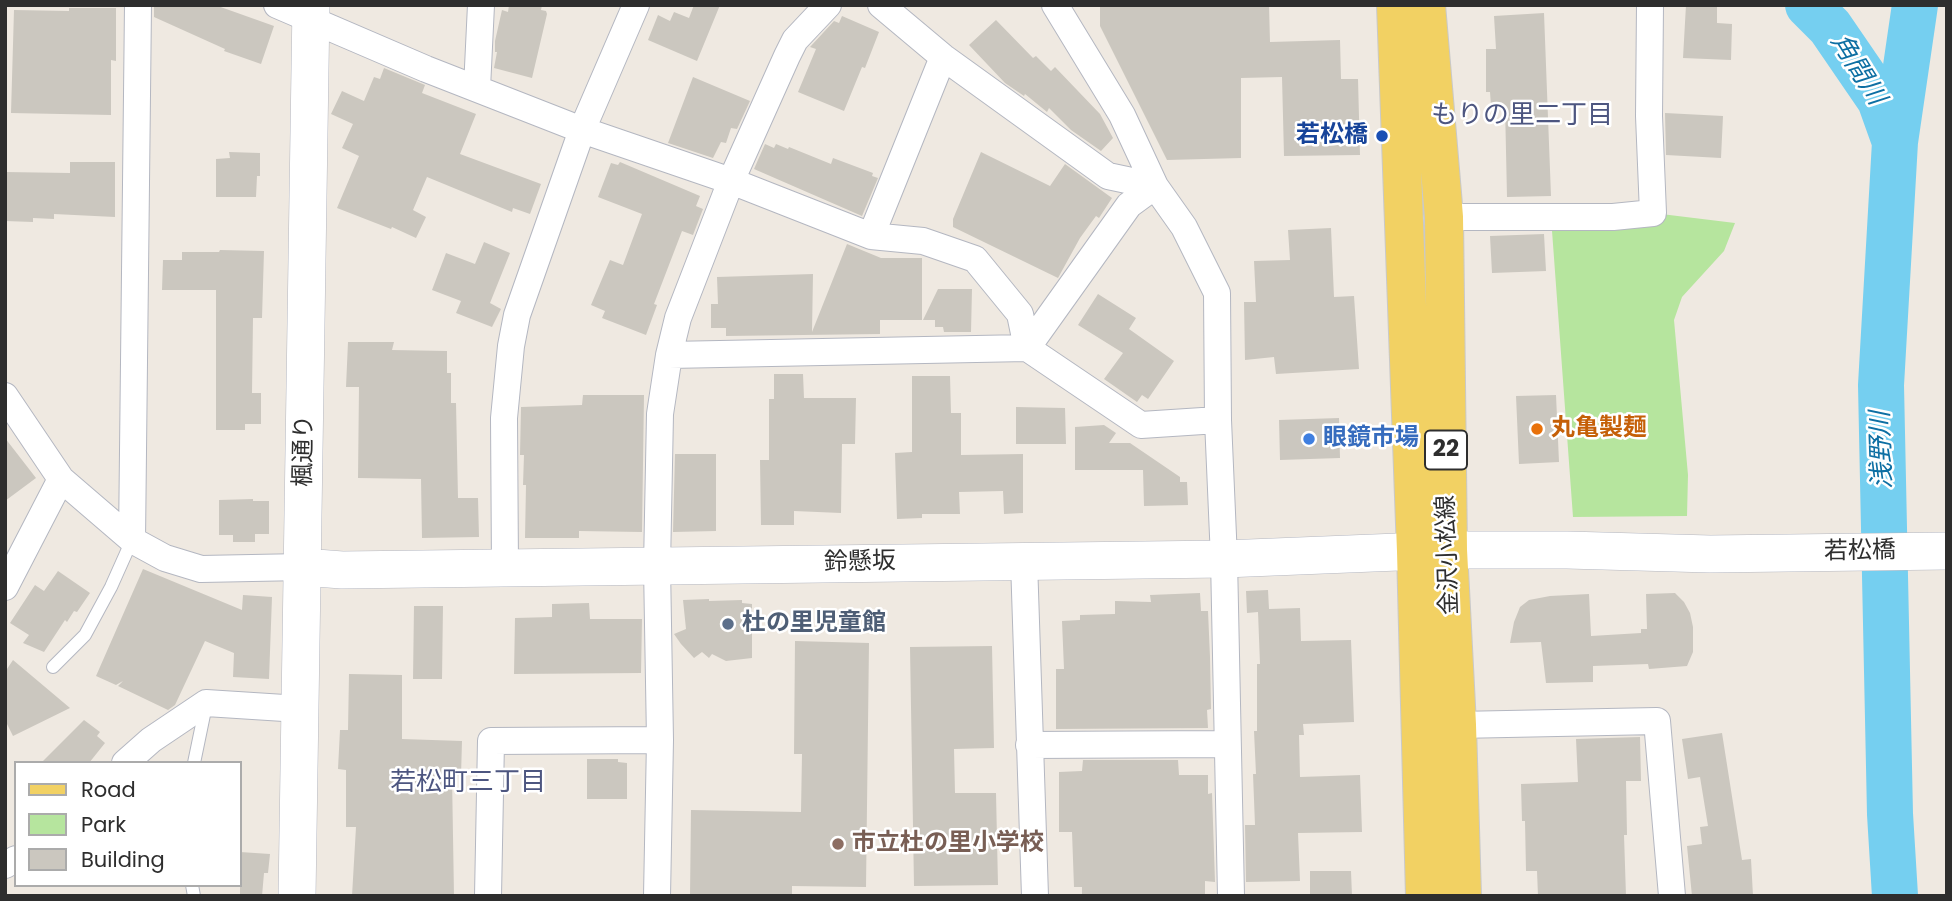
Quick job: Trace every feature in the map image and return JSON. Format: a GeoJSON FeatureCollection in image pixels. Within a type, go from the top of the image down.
{"type":"FeatureCollection","features":[{"type":"Feature","properties":{"kind":"main road","name":"金沢小松線"},"geometry":{"type":"LineString","coordinates":[[1396,5],[1432,551],[1457,725],[1462,896]]}},
{"type":"Feature","properties":{"kind":"main road","name":"金沢小松線"},"geometry":{"type":"LineString","coordinates":[[1426,5],[1444,217],[1432,551],[1426,896]]}},
{"type":"Feature","properties":{"kind":"street"},"geometry":{"type":"LineString","coordinates":[[132,540],[138,5]]}},
{"type":"Feature","properties":{"kind":"street"},"geometry":{"type":"LineString","coordinates":[[277,5],[311,12],[426,69],[582,130],[731,181],[871,236],[923,241],[975,258],[1020,314],[1027,348]]}},
{"type":"Feature","properties":{"kind":"street"},"geometry":{"type":"LineString","coordinates":[[477,88],[481,5]]}},
{"type":"Feature","properties":{"kind":"street"},"geometry":{"type":"LineString","coordinates":[[505,568],[504,418],[517,315],[582,130],[636,5]]}},
{"type":"Feature","properties":{"kind":"street"},"geometry":{"type":"LineString","coordinates":[[657,896],[660,414],[669,355],[678,318],[731,181],[795,40],[828,5]]}},
{"type":"Feature","properties":{"kind":"street"},"geometry":{"type":"LineString","coordinates":[[881,5],[943,57],[1108,176],[1155,186]]}},
{"type":"Feature","properties":{"kind":"street"},"geometry":{"type":"LineString","coordinates":[[1055,5],[1122,115],[1155,186],[1184,227],[1217,293],[1231,896]]}},
{"type":"Feature","properties":{"kind":"street"},"geometry":{"type":"LineString","coordinates":[[1444,217],[1613,217],[1653,213],[1649,116],[1650,5]]}},
{"type":"Feature","properties":{"kind":"street","name":"楓通り"},"geometry":{"type":"LineString","coordinates":[[297,896],[311,12]]}},
{"type":"Feature","properties":{"kind":"street"},"geometry":{"type":"LineString","coordinates":[[871,236],[943,57]]}},
{"type":"Feature","properties":{"kind":"street"},"geometry":{"type":"LineString","coordinates":[[1027,348],[1129,205],[1155,186]]}},
{"type":"Feature","properties":{"kind":"street"},"geometry":{"type":"LineString","coordinates":[[669,355],[1027,348],[1140,425],[1218,420]]}},
{"type":"Feature","properties":{"kind":"street"},"geometry":{"type":"LineString","coordinates":[[5,396],[61,479],[132,540],[165,558],[201,569],[303,567]]}},
{"type":"Feature","properties":{"kind":"street"},"geometry":{"type":"LineString","coordinates":[[5,587],[61,479]]}},
{"type":"Feature","properties":{"kind":"street","name":"若松橋"},"geometry":{"type":"LineString","coordinates":[[1432,551],[1947,551]]}},
{"type":"Feature","properties":{"kind":"street","name":"鈴懸坂"},"geometry":{"type":"LineString","coordinates":[[303,567],[342,570],[1224,559],[1432,551]]}},
{"type":"Feature","properties":{"kind":"street"},"geometry":{"type":"LineString","coordinates":[[1024,561],[1035,896]]}},
{"type":"Feature","properties":{"kind":"street"},"geometry":{"type":"LineString","coordinates":[[127,761],[152,740],[206,703],[300,709]]}},
{"type":"Feature","properties":{"kind":"street"},"geometry":{"type":"LineString","coordinates":[[1457,725],[1657,721],[1672,896]]}},
{"type":"Feature","properties":{"kind":"street"},"geometry":{"type":"LineString","coordinates":[[488,896],[491,741],[660,740]]}},
{"type":"Feature","properties":{"kind":"street"},"geometry":{"type":"LineString","coordinates":[[1029,745],[1227,744]]}},
{"type":"Feature","properties":{"kind":"lane"},"geometry":{"type":"LineString","coordinates":[[53,667],[85,635],[132,540]]}},
{"type":"Feature","properties":{"kind":"lane"},"geometry":{"type":"LineString","coordinates":[[194,761],[206,703]]}},
{"type":"Feature","properties":{"kind":"green space"},"geometry":{"type":"Polygon","coordinates":[[[1653,213],[1735,223],[1724,251],[1682,297],[1674,320],[1688,475],[1687,516],[1573,517],[1551,217],[1653,213]]]}},
{"type":"Feature","properties":{"kind":"building"},"geometry":{"type":"Polygon","coordinates":[[[154,5],[215,5],[274,26],[261,64],[224,51],[225,49],[154,17],[154,5]]]}},
{"type":"Feature","properties":{"kind":"building"},"geometry":{"type":"Polygon","coordinates":[[[509,5],[542,5],[541,10],[547,14],[532,78],[494,68],[497,52],[495,41],[502,10],[508,12],[509,5]]]}},
{"type":"Feature","properties":{"kind":"building"},"geometry":{"type":"Polygon","coordinates":[[[694,5],[720,5],[697,61],[648,40],[658,15],[670,21],[674,12],[689,18],[694,5]]]}},
{"type":"Feature","properties":{"kind":"building"},"geometry":{"type":"Polygon","coordinates":[[[1269,5],[1270,42],[1340,40],[1341,79],[1358,79],[1360,155],[1284,156],[1282,77],[1241,78],[1241,158],[1167,160],[1100,26],[1100,6],[1269,5]]]}},
{"type":"Feature","properties":{"kind":"building"},"geometry":{"type":"Polygon","coordinates":[[[1686,5],[1717,5],[1717,23],[1732,24],[1731,60],[1683,58],[1686,5]]]}},
{"type":"Feature","properties":{"kind":"building"},"geometry":{"type":"Polygon","coordinates":[[[69,8],[116,8],[116,61],[111,60],[111,115],[11,113],[14,10],[69,11],[69,8]]]}},
{"type":"Feature","properties":{"kind":"building"},"geometry":{"type":"Polygon","coordinates":[[[1544,13],[1551,196],[1507,197],[1505,105],[1491,106],[1490,92],[1486,92],[1486,49],[1496,49],[1494,16],[1544,13]]]}},
{"type":"Feature","properties":{"kind":"building"},"geometry":{"type":"Polygon","coordinates":[[[842,16],[879,32],[844,111],[798,92],[816,49],[810,47],[834,21],[839,23],[842,16]]]}},
{"type":"Feature","properties":{"kind":"building"},"geometry":{"type":"Polygon","coordinates":[[[996,20],[1033,58],[1036,56],[1051,71],[1055,67],[1100,114],[1113,138],[1101,151],[1071,130],[1049,108],[1047,112],[1025,94],[1024,96],[1005,83],[969,45],[996,20]]]}},
{"type":"Feature","properties":{"kind":"building"},"geometry":{"type":"Polygon","coordinates":[[[384,68],[425,85],[422,93],[476,114],[460,154],[541,184],[530,214],[513,208],[512,212],[427,177],[413,210],[426,217],[416,238],[337,208],[359,156],[342,148],[353,124],[331,114],[342,91],[364,101],[374,77],[380,79],[384,68]]]}},
{"type":"Feature","properties":{"kind":"building"},"geometry":{"type":"Polygon","coordinates":[[[693,77],[750,101],[737,129],[731,128],[726,143],[721,142],[713,158],[668,143],[693,77]]]}},
{"type":"Feature","properties":{"kind":"building"},"geometry":{"type":"Polygon","coordinates":[[[1665,113],[1723,116],[1721,158],[1666,155],[1665,113]]]}},
{"type":"Feature","properties":{"kind":"building"},"geometry":{"type":"Polygon","coordinates":[[[765,144],[774,148],[776,144],[788,149],[789,147],[831,164],[833,158],[873,173],[872,176],[878,178],[862,216],[754,169],[765,144]]]}},
{"type":"Feature","properties":{"kind":"building"},"geometry":{"type":"Polygon","coordinates":[[[229,152],[260,153],[256,197],[216,197],[216,159],[230,158],[229,152]]]}},
{"type":"Feature","properties":{"kind":"building"},"geometry":{"type":"Polygon","coordinates":[[[981,152],[1050,186],[1065,164],[1112,198],[1099,218],[1096,216],[1080,238],[1058,278],[953,227],[953,219],[981,152]]]}},
{"type":"Feature","properties":{"kind":"building"},"geometry":{"type":"Polygon","coordinates":[[[70,162],[115,162],[115,217],[54,214],[54,219],[33,218],[33,222],[5,221],[5,172],[70,173],[70,162]]]}},
{"type":"Feature","properties":{"kind":"building"},"geometry":{"type":"Polygon","coordinates":[[[620,162],[700,196],[696,206],[703,209],[693,235],[682,231],[654,304],[657,305],[646,335],[602,318],[605,311],[591,305],[610,260],[623,265],[642,214],[598,197],[611,163],[618,165],[620,162]]]}},
{"type":"Feature","properties":{"kind":"building"},"geometry":{"type":"Polygon","coordinates":[[[1331,228],[1334,297],[1354,296],[1359,369],[1276,374],[1274,357],[1245,360],[1244,302],[1256,302],[1254,261],[1290,260],[1288,230],[1331,228]]]}},
{"type":"Feature","properties":{"kind":"building"},"geometry":{"type":"Polygon","coordinates":[[[1544,234],[1546,271],[1492,273],[1490,236],[1544,234]]]}},
{"type":"Feature","properties":{"kind":"building"},"geometry":{"type":"Polygon","coordinates":[[[484,242],[510,253],[490,303],[501,309],[492,327],[456,313],[461,301],[432,290],[446,253],[475,264],[484,242]]]}},
{"type":"Feature","properties":{"kind":"building"},"geometry":{"type":"Polygon","coordinates":[[[847,244],[881,258],[922,258],[922,320],[880,320],[880,334],[726,336],[726,328],[711,328],[711,304],[718,304],[717,277],[813,274],[812,332],[847,244]]]}},
{"type":"Feature","properties":{"kind":"building"},"geometry":{"type":"Polygon","coordinates":[[[264,251],[262,318],[253,318],[252,393],[261,393],[261,424],[245,424],[245,430],[216,430],[216,290],[162,290],[163,260],[182,260],[182,252],[264,251]]]}},
{"type":"Feature","properties":{"kind":"building"},"geometry":{"type":"Polygon","coordinates":[[[938,289],[972,289],[971,332],[944,332],[943,327],[935,327],[935,320],[923,320],[938,289]]]}},
{"type":"Feature","properties":{"kind":"building"},"geometry":{"type":"Polygon","coordinates":[[[1098,294],[1136,318],[1129,329],[1174,361],[1148,399],[1142,395],[1137,402],[1104,379],[1123,353],[1078,325],[1098,294]]]}},
{"type":"Feature","properties":{"kind":"building"},"geometry":{"type":"Polygon","coordinates":[[[348,342],[394,342],[392,350],[447,351],[447,373],[451,373],[451,403],[456,403],[458,498],[478,498],[479,537],[422,538],[421,479],[358,478],[359,387],[346,387],[348,342]]]}},
{"type":"Feature","properties":{"kind":"building"},"geometry":{"type":"Polygon","coordinates":[[[774,374],[803,374],[804,398],[856,398],[855,444],[842,444],[841,513],[794,511],[794,525],[761,525],[760,460],[769,460],[769,399],[774,399],[774,374]]]}},
{"type":"Feature","properties":{"kind":"building"},"geometry":{"type":"Polygon","coordinates":[[[912,376],[950,376],[951,413],[961,413],[961,455],[1023,454],[1023,513],[1004,514],[1003,491],[959,492],[960,514],[922,514],[922,518],[897,519],[895,453],[912,452],[912,376]]]}},
{"type":"Feature","properties":{"kind":"building"},"geometry":{"type":"Polygon","coordinates":[[[583,395],[644,395],[642,532],[579,531],[579,538],[525,538],[526,485],[523,485],[524,455],[520,455],[521,407],[582,405],[583,395]]]}},
{"type":"Feature","properties":{"kind":"building","name":"丸亀製麺"},"geometry":{"type":"Polygon","coordinates":[[[1556,395],[1559,462],[1519,464],[1516,396],[1556,395]]]}},
{"type":"Feature","properties":{"kind":"building"},"geometry":{"type":"Polygon","coordinates":[[[1016,407],[1065,408],[1066,444],[1016,444],[1016,407]]]}},
{"type":"Feature","properties":{"kind":"building","name":"眼鏡市場"},"geometry":{"type":"Polygon","coordinates":[[[1339,418],[1340,458],[1280,460],[1279,420],[1339,418]]]}},
{"type":"Feature","properties":{"kind":"building"},"geometry":{"type":"Polygon","coordinates":[[[1104,425],[1116,433],[1109,443],[1130,443],[1180,477],[1180,482],[1187,482],[1188,505],[1144,506],[1143,470],[1075,470],[1075,427],[1104,425]]]}},
{"type":"Feature","properties":{"kind":"building"},"geometry":{"type":"Polygon","coordinates":[[[5,438],[36,478],[5,501],[5,438]]]}},
{"type":"Feature","properties":{"kind":"building"},"geometry":{"type":"Polygon","coordinates":[[[675,454],[716,454],[716,531],[673,532],[675,454]]]}},
{"type":"Feature","properties":{"kind":"building"},"geometry":{"type":"Polygon","coordinates":[[[219,500],[269,501],[269,534],[255,534],[255,542],[233,542],[233,535],[219,535],[219,500]]]}},
{"type":"Feature","properties":{"kind":"building"},"geometry":{"type":"Polygon","coordinates":[[[143,569],[242,610],[243,595],[272,597],[269,679],[233,677],[234,653],[205,641],[175,705],[168,710],[118,686],[123,681],[116,685],[96,676],[143,569]]]}},
{"type":"Feature","properties":{"kind":"building"},"geometry":{"type":"Polygon","coordinates":[[[58,571],[90,593],[77,612],[74,611],[67,622],[65,620],[44,652],[23,643],[29,635],[10,623],[35,585],[44,591],[58,571]]]}},
{"type":"Feature","properties":{"kind":"building"},"geometry":{"type":"Polygon","coordinates":[[[1268,590],[1269,609],[1300,608],[1301,641],[1351,640],[1354,722],[1303,724],[1304,735],[1299,735],[1300,777],[1360,775],[1362,832],[1298,833],[1300,881],[1246,882],[1245,825],[1255,825],[1254,731],[1257,731],[1257,664],[1260,664],[1258,612],[1247,613],[1246,591],[1268,590]]]}},
{"type":"Feature","properties":{"kind":"building"},"geometry":{"type":"Polygon","coordinates":[[[1200,593],[1201,611],[1208,611],[1211,709],[1207,710],[1208,728],[1056,729],[1056,669],[1064,669],[1062,621],[1080,620],[1080,615],[1115,614],[1115,601],[1151,602],[1150,595],[1200,593]]]}},
{"type":"Feature","properties":{"kind":"building"},"geometry":{"type":"Polygon","coordinates":[[[1675,593],[1690,613],[1693,627],[1693,652],[1687,666],[1649,669],[1648,664],[1593,666],[1593,682],[1546,683],[1541,642],[1510,643],[1520,607],[1529,600],[1589,594],[1591,636],[1641,633],[1641,629],[1647,629],[1646,594],[1675,593]]]}},
{"type":"Feature","properties":{"kind":"building"},"geometry":{"type":"Polygon","coordinates":[[[683,600],[742,600],[742,603],[752,604],[752,658],[726,661],[712,654],[709,658],[702,652],[694,658],[681,644],[674,634],[686,629],[683,600]]]}},
{"type":"Feature","properties":{"kind":"building"},"geometry":{"type":"Polygon","coordinates":[[[589,603],[590,619],[642,619],[641,673],[514,674],[515,618],[552,617],[552,604],[589,603]]]}},
{"type":"Feature","properties":{"kind":"building"},"geometry":{"type":"Polygon","coordinates":[[[414,606],[443,606],[442,679],[413,679],[414,606]]]}},
{"type":"Feature","properties":{"kind":"building"},"geometry":{"type":"Polygon","coordinates":[[[795,641],[869,643],[866,887],[792,886],[792,896],[690,896],[691,810],[801,812],[802,754],[794,754],[795,641]]]}},
{"type":"Feature","properties":{"kind":"building"},"geometry":{"type":"Polygon","coordinates":[[[992,646],[994,748],[954,749],[955,793],[996,793],[998,885],[914,886],[910,647],[992,646]]]}},
{"type":"Feature","properties":{"kind":"building"},"geometry":{"type":"Polygon","coordinates":[[[13,660],[70,708],[13,736],[5,720],[5,672],[13,660]]]}},
{"type":"Feature","properties":{"kind":"building"},"geometry":{"type":"Polygon","coordinates":[[[349,674],[402,675],[402,739],[462,741],[461,776],[452,776],[454,896],[352,896],[356,827],[346,827],[346,770],[338,769],[340,730],[348,730],[349,674]]]}},
{"type":"Feature","properties":{"kind":"building"},"geometry":{"type":"Polygon","coordinates":[[[84,720],[100,732],[97,736],[105,743],[91,761],[43,761],[84,720]]]}},
{"type":"Feature","properties":{"kind":"building"},"geometry":{"type":"Polygon","coordinates":[[[1722,733],[1742,860],[1751,859],[1753,896],[1692,896],[1687,846],[1702,844],[1700,827],[1708,826],[1700,777],[1688,779],[1682,739],[1722,733]]]}},
{"type":"Feature","properties":{"kind":"building"},"geometry":{"type":"Polygon","coordinates":[[[1640,737],[1641,781],[1626,781],[1626,896],[1538,896],[1537,871],[1526,871],[1521,784],[1578,782],[1576,739],[1640,737]]]}},
{"type":"Feature","properties":{"kind":"building"},"geometry":{"type":"Polygon","coordinates":[[[587,759],[618,759],[618,762],[627,763],[627,799],[587,799],[587,759]]]}},
{"type":"Feature","properties":{"kind":"building"},"geometry":{"type":"Polygon","coordinates":[[[1083,760],[1178,760],[1179,775],[1208,775],[1208,794],[1212,793],[1215,882],[1205,881],[1205,896],[1082,896],[1082,887],[1074,887],[1072,832],[1059,832],[1059,772],[1082,771],[1083,760]]]}},
{"type":"Feature","properties":{"kind":"building"},"geometry":{"type":"Polygon","coordinates":[[[242,852],[270,854],[268,873],[264,873],[262,896],[240,896],[242,852]]]}},
{"type":"Feature","properties":{"kind":"building"},"geometry":{"type":"Polygon","coordinates":[[[1310,871],[1351,871],[1352,896],[1310,896],[1310,871]]]}},
{"type":"Feature","properties":{"kind":"waterway","name":"角間川"},"geometry":{"type":"LineString","coordinates":[[1808,5],[1830,27],[1880,100],[1895,142]]}},
{"type":"Feature","properties":{"kind":"waterway","name":"浅野川"},"geometry":{"type":"LineString","coordinates":[[1895,896],[1890,814],[1881,385],[1895,142],[1915,5]]}},
{"type":"Feature","properties":{"kind":"place","name":"若松橋"},"geometry":{"type":"Point","coordinates":[1382,136]}},
{"type":"Feature","properties":{"kind":"place","name":"丸亀製麺"},"geometry":{"type":"Point","coordinates":[1537,429]}},
{"type":"Feature","properties":{"kind":"place","name":"眼鏡市場"},"geometry":{"type":"Point","coordinates":[1309,439]}},
{"type":"Feature","properties":{"kind":"place","name":"杜の里児童館"},"geometry":{"type":"Point","coordinates":[728,624]}},
{"type":"Feature","properties":{"kind":"place","name":"市立杜の里小学校"},"geometry":{"type":"Point","coordinates":[838,844]}},
{"type":"Feature","properties":{"kind":"district","name":"もりの里二丁目"},"geometry":{"type":"Point","coordinates":[1522,116]}},
{"type":"Feature","properties":{"kind":"district","name":"若松町三丁目"},"geometry":{"type":"Point","coordinates":[468,783]}}]}
